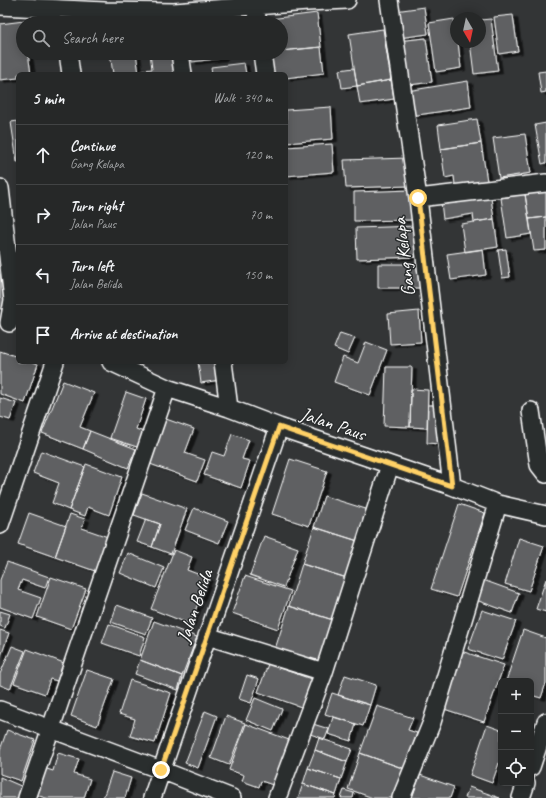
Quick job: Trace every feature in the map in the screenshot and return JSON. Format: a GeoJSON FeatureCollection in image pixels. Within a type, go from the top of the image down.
{"type":"FeatureCollection","features":[{"type":"Feature","properties":{"kind":"street"},"geometry":{"type":"LineString","coordinates":[[188,16],[255,6],[308,1],[347,0]]}},
{"type":"Feature","properties":{"kind":"street","name":"Gang Kelapa"},"geometry":{"type":"LineString","coordinates":[[389,0],[418,198],[452,486]]}},
{"type":"Feature","properties":{"kind":"street"},"geometry":{"type":"LineString","coordinates":[[0,6],[62,16],[105,11],[155,16]]}},
{"type":"Feature","properties":{"kind":"street"},"geometry":{"type":"LineString","coordinates":[[255,6],[257,16]]}},
{"type":"Feature","properties":{"kind":"street"},"geometry":{"type":"LineString","coordinates":[[69,60],[71,72]]}},
{"type":"Feature","properties":{"kind":"street"},"geometry":{"type":"LineString","coordinates":[[181,60],[183,72]]}},
{"type":"Feature","properties":{"kind":"street"},"geometry":{"type":"LineString","coordinates":[[263,60],[265,72]]}},
{"type":"Feature","properties":{"kind":"street"},"geometry":{"type":"LineString","coordinates":[[418,198],[546,183]]}},
{"type":"Feature","properties":{"kind":"street"},"geometry":{"type":"LineString","coordinates":[[0,188],[13,300],[9,324]]}},
{"type":"Feature","properties":{"kind":"street"},"geometry":{"type":"LineString","coordinates":[[0,524],[54,364]]}},
{"type":"Feature","properties":{"kind":"street","name":"Jalan Paus"},"geometry":{"type":"LineString","coordinates":[[115,364],[167,388],[229,408],[279,427],[452,486],[498,504],[546,515]]}},
{"type":"Feature","properties":{"kind":"street"},"geometry":{"type":"LineString","coordinates":[[223,364],[229,408]]}},
{"type":"Feature","properties":{"kind":"street"},"geometry":{"type":"LineString","coordinates":[[27,798],[167,388]]}},
{"type":"Feature","properties":{"kind":"street"},"geometry":{"type":"LineString","coordinates":[[531,411],[539,465],[546,474]]}},
{"type":"Feature","properties":{"kind":"street","name":"Jalan Belida"},"geometry":{"type":"LineString","coordinates":[[152,798],[279,427]]}},
{"type":"Feature","properties":{"kind":"street"},"geometry":{"type":"LineString","coordinates":[[277,798],[324,672],[390,465]]}},
{"type":"Feature","properties":{"kind":"street"},"geometry":{"type":"LineString","coordinates":[[401,798],[432,722],[498,504]]}},
{"type":"Feature","properties":{"kind":"street"},"geometry":{"type":"LineString","coordinates":[[207,636],[324,672]]}},
{"type":"Feature","properties":{"kind":"street"},"geometry":{"type":"LineString","coordinates":[[0,710],[232,798]]}},
{"type":"Feature","properties":{"kind":"street"},"geometry":{"type":"LineString","coordinates":[[534,758],[546,722]]}},
{"type":"Feature","properties":{"kind":"street"},"geometry":{"type":"LineString","coordinates":[[520,798],[525,786]]}},
{"type":"Feature","properties":{"kind":"building"},"geometry":{"type":"Polygon","coordinates":[[[424,7],[428,34],[399,38],[395,11],[424,7]]]}},
{"type":"Feature","properties":{"kind":"building"},"geometry":{"type":"Polygon","coordinates":[[[317,13],[321,47],[288,50],[288,17],[317,13]]]}},
{"type":"Feature","properties":{"kind":"building"},"geometry":{"type":"Polygon","coordinates":[[[513,15],[518,51],[499,54],[494,17],[513,15]]]}},
{"type":"Feature","properties":{"kind":"building"},"geometry":{"type":"Polygon","coordinates":[[[486,19],[491,19],[498,71],[474,74],[471,48],[486,48],[486,19]]]}},
{"type":"Feature","properties":{"kind":"building"},"geometry":{"type":"Polygon","coordinates":[[[450,20],[450,48],[459,48],[461,68],[436,72],[429,23],[450,20]]]}},
{"type":"Feature","properties":{"kind":"building"},"geometry":{"type":"Polygon","coordinates":[[[16,22],[16,60],[29,60],[31,72],[16,72],[16,78],[0,80],[0,24],[16,22]]]}},
{"type":"Feature","properties":{"kind":"building"},"geometry":{"type":"Polygon","coordinates":[[[383,29],[391,80],[357,86],[349,34],[383,29]]]}},
{"type":"Feature","properties":{"kind":"building"},"geometry":{"type":"Polygon","coordinates":[[[426,38],[432,82],[402,86],[397,41],[426,38]]]}},
{"type":"Feature","properties":{"kind":"building"},"geometry":{"type":"Polygon","coordinates":[[[321,47],[324,73],[288,78],[288,72],[268,72],[267,60],[288,60],[288,50],[321,47]]]}},
{"type":"Feature","properties":{"kind":"building"},"geometry":{"type":"Polygon","coordinates":[[[111,60],[137,60],[139,72],[113,72],[111,60]]]}},
{"type":"Feature","properties":{"kind":"building"},"geometry":{"type":"Polygon","coordinates":[[[151,60],[175,60],[177,72],[144,72],[143,70],[152,69],[151,60]]]}},
{"type":"Feature","properties":{"kind":"building"},"geometry":{"type":"Polygon","coordinates":[[[192,60],[208,60],[192,62],[192,60]]]}},
{"type":"Feature","properties":{"kind":"building"},"geometry":{"type":"Polygon","coordinates":[[[244,63],[246,72],[212,72],[211,67],[244,63]]]}},
{"type":"Feature","properties":{"kind":"building"},"geometry":{"type":"Polygon","coordinates":[[[354,68],[357,86],[342,88],[339,70],[354,68]]]}},
{"type":"Feature","properties":{"kind":"building"},"geometry":{"type":"Polygon","coordinates":[[[546,71],[546,92],[541,93],[538,72],[546,71]]]}},
{"type":"Feature","properties":{"kind":"building"},"geometry":{"type":"Polygon","coordinates":[[[391,80],[394,99],[360,104],[357,86],[391,80]]]}},
{"type":"Feature","properties":{"kind":"building"},"geometry":{"type":"Polygon","coordinates":[[[468,81],[471,107],[411,116],[407,91],[468,81]]]}},
{"type":"Feature","properties":{"kind":"building"},"geometry":{"type":"Polygon","coordinates":[[[331,107],[333,139],[288,143],[288,110],[331,107]]]}},
{"type":"Feature","properties":{"kind":"building"},"geometry":{"type":"Polygon","coordinates":[[[477,119],[481,143],[441,149],[438,125],[477,119]]]}},
{"type":"Feature","properties":{"kind":"building"},"geometry":{"type":"Polygon","coordinates":[[[16,121],[16,155],[11,122],[16,121]]]}},
{"type":"Feature","properties":{"kind":"building"},"geometry":{"type":"Polygon","coordinates":[[[546,123],[546,163],[542,164],[535,125],[546,123]]]}},
{"type":"Feature","properties":{"kind":"building"},"geometry":{"type":"Polygon","coordinates":[[[525,134],[531,173],[499,178],[493,138],[525,134]]]}},
{"type":"Feature","properties":{"kind":"building"},"geometry":{"type":"Polygon","coordinates":[[[481,143],[487,181],[455,185],[454,176],[445,178],[441,149],[481,143]]]}},
{"type":"Feature","properties":{"kind":"building"},"geometry":{"type":"Polygon","coordinates":[[[332,144],[334,172],[288,176],[288,147],[332,144]]]}},
{"type":"Feature","properties":{"kind":"building"},"geometry":{"type":"Polygon","coordinates":[[[408,158],[409,186],[346,188],[344,160],[408,158]]]}},
{"type":"Feature","properties":{"kind":"building"},"geometry":{"type":"Polygon","coordinates":[[[546,185],[546,217],[529,219],[524,188],[546,185]]]}},
{"type":"Feature","properties":{"kind":"building"},"geometry":{"type":"Polygon","coordinates":[[[412,190],[413,220],[354,221],[354,192],[412,190]]]}},
{"type":"Feature","properties":{"kind":"building"},"geometry":{"type":"Polygon","coordinates":[[[490,191],[494,219],[474,222],[473,214],[443,219],[441,202],[490,191]]]}},
{"type":"Feature","properties":{"kind":"building"},"geometry":{"type":"Polygon","coordinates":[[[525,194],[531,234],[507,238],[501,198],[525,194]]]}},
{"type":"Feature","properties":{"kind":"building"},"geometry":{"type":"Polygon","coordinates":[[[546,217],[546,250],[534,251],[529,219],[546,217]]]}},
{"type":"Feature","properties":{"kind":"building"},"geometry":{"type":"Polygon","coordinates":[[[494,219],[498,247],[465,252],[461,224],[494,219]]]}},
{"type":"Feature","properties":{"kind":"building"},"geometry":{"type":"Polygon","coordinates":[[[418,226],[419,257],[357,259],[356,228],[418,226]]]}},
{"type":"Feature","properties":{"kind":"building"},"geometry":{"type":"Polygon","coordinates":[[[483,249],[486,275],[451,280],[447,254],[483,249]]]}},
{"type":"Feature","properties":{"kind":"building"},"geometry":{"type":"Polygon","coordinates":[[[506,249],[510,277],[502,278],[498,250],[506,249]]]}},
{"type":"Feature","properties":{"kind":"building"},"geometry":{"type":"Polygon","coordinates":[[[378,264],[422,264],[422,288],[378,288],[378,264]]]}},
{"type":"Feature","properties":{"kind":"building"},"geometry":{"type":"Polygon","coordinates":[[[7,273],[11,308],[0,309],[0,274],[7,273]]]}},
{"type":"Feature","properties":{"kind":"building"},"geometry":{"type":"Polygon","coordinates":[[[419,311],[421,342],[390,344],[388,314],[419,311]]]}},
{"type":"Feature","properties":{"kind":"building"},"geometry":{"type":"Polygon","coordinates":[[[340,333],[355,338],[348,354],[334,348],[340,333]]]}},
{"type":"Feature","properties":{"kind":"building"},"geometry":{"type":"Polygon","coordinates":[[[366,342],[387,350],[370,395],[334,382],[343,357],[358,363],[366,342]]]}},
{"type":"Feature","properties":{"kind":"building"},"geometry":{"type":"Polygon","coordinates":[[[0,351],[16,356],[16,364],[38,364],[25,403],[0,394],[0,351]]]}},
{"type":"Feature","properties":{"kind":"building"},"geometry":{"type":"Polygon","coordinates":[[[198,364],[217,364],[220,380],[201,383],[198,364]]]}},
{"type":"Feature","properties":{"kind":"building"},"geometry":{"type":"Polygon","coordinates":[[[386,367],[412,367],[410,427],[384,426],[386,367]]]}},
{"type":"Feature","properties":{"kind":"building"},"geometry":{"type":"Polygon","coordinates":[[[63,381],[94,393],[80,427],[90,431],[83,449],[42,433],[63,381]]]}},
{"type":"Feature","properties":{"kind":"building"},"geometry":{"type":"Polygon","coordinates":[[[411,389],[428,390],[427,428],[410,427],[411,389]]]}},
{"type":"Feature","properties":{"kind":"building"},"geometry":{"type":"Polygon","coordinates":[[[126,392],[146,399],[136,429],[146,433],[140,448],[110,438],[126,392]]]}},
{"type":"Feature","properties":{"kind":"building"},"geometry":{"type":"Polygon","coordinates":[[[0,398],[16,403],[10,420],[0,417],[0,398]]]}},
{"type":"Feature","properties":{"kind":"building"},"geometry":{"type":"Polygon","coordinates":[[[428,405],[440,405],[439,444],[427,443],[428,405]]]}},
{"type":"Feature","properties":{"kind":"building"},"geometry":{"type":"Polygon","coordinates":[[[166,419],[194,429],[185,453],[205,460],[197,481],[150,464],[166,419]]]}},
{"type":"Feature","properties":{"kind":"building"},"geometry":{"type":"Polygon","coordinates":[[[90,431],[136,449],[128,468],[83,449],[90,431]]]}},
{"type":"Feature","properties":{"kind":"building"},"geometry":{"type":"Polygon","coordinates":[[[232,434],[249,440],[242,459],[250,461],[241,488],[204,475],[212,452],[224,456],[232,434]]]}},
{"type":"Feature","properties":{"kind":"building"},"geometry":{"type":"Polygon","coordinates":[[[41,451],[85,467],[69,510],[52,503],[59,483],[33,473],[41,451]]]}},
{"type":"Feature","properties":{"kind":"building"},"geometry":{"type":"Polygon","coordinates":[[[290,459],[327,471],[309,526],[272,514],[290,459]]]}},
{"type":"Feature","properties":{"kind":"building"},"geometry":{"type":"Polygon","coordinates":[[[86,464],[122,477],[109,515],[88,507],[85,516],[69,510],[86,464]]]}},
{"type":"Feature","properties":{"kind":"building"},"geometry":{"type":"Polygon","coordinates":[[[142,493],[187,509],[171,554],[152,547],[160,524],[134,515],[142,493]]]}},
{"type":"Feature","properties":{"kind":"building"},"geometry":{"type":"Polygon","coordinates":[[[324,496],[369,510],[358,541],[314,527],[324,496]]]}},
{"type":"Feature","properties":{"kind":"building"},"geometry":{"type":"Polygon","coordinates":[[[459,504],[485,513],[457,597],[431,589],[459,504]]]}},
{"type":"Feature","properties":{"kind":"building"},"geometry":{"type":"Polygon","coordinates":[[[194,508],[228,521],[219,543],[185,530],[194,508]]]}},
{"type":"Feature","properties":{"kind":"building"},"geometry":{"type":"Polygon","coordinates":[[[29,513],[66,526],[55,557],[18,544],[29,513]]]}},
{"type":"Feature","properties":{"kind":"building"},"geometry":{"type":"Polygon","coordinates":[[[70,514],[85,519],[82,528],[108,537],[95,571],[55,557],[70,514]]]}},
{"type":"Feature","properties":{"kind":"building"},"geometry":{"type":"Polygon","coordinates":[[[146,519],[160,524],[152,547],[137,542],[146,519]]]}},
{"type":"Feature","properties":{"kind":"building"},"geometry":{"type":"Polygon","coordinates":[[[314,527],[358,541],[347,578],[302,564],[314,527]]]}},
{"type":"Feature","properties":{"kind":"building"},"geometry":{"type":"Polygon","coordinates":[[[264,536],[298,548],[284,587],[250,575],[264,536]]]}},
{"type":"Feature","properties":{"kind":"building"},"geometry":{"type":"Polygon","coordinates":[[[519,538],[544,546],[529,591],[505,584],[519,538]]]}},
{"type":"Feature","properties":{"kind":"building"},"geometry":{"type":"Polygon","coordinates":[[[174,550],[192,557],[187,570],[208,578],[190,624],[151,609],[174,550]]]}},
{"type":"Feature","properties":{"kind":"building"},"geometry":{"type":"Polygon","coordinates":[[[128,553],[164,568],[156,588],[120,573],[128,553]]]}},
{"type":"Feature","properties":{"kind":"building"},"geometry":{"type":"Polygon","coordinates":[[[7,562],[49,577],[45,588],[22,580],[18,590],[41,598],[33,619],[0,607],[0,580],[7,562]]]}},
{"type":"Feature","properties":{"kind":"building"},"geometry":{"type":"Polygon","coordinates":[[[302,564],[347,578],[333,620],[289,606],[302,564]]]}},
{"type":"Feature","properties":{"kind":"building"},"geometry":{"type":"Polygon","coordinates":[[[245,576],[291,591],[278,629],[232,613],[245,576]]]}},
{"type":"Feature","properties":{"kind":"building"},"geometry":{"type":"Polygon","coordinates":[[[51,577],[86,589],[71,629],[37,617],[51,577]]]}},
{"type":"Feature","properties":{"kind":"building"},"geometry":{"type":"Polygon","coordinates":[[[546,579],[546,612],[536,609],[546,579]]]}},
{"type":"Feature","properties":{"kind":"building"},"geometry":{"type":"Polygon","coordinates":[[[483,580],[519,593],[512,613],[476,600],[483,580]]]}},
{"type":"Feature","properties":{"kind":"building"},"geometry":{"type":"Polygon","coordinates":[[[117,605],[152,618],[146,634],[111,622],[117,605]]]}},
{"type":"Feature","properties":{"kind":"building"},"geometry":{"type":"Polygon","coordinates":[[[289,606],[333,620],[320,663],[275,649],[289,606]]]}},
{"type":"Feature","properties":{"kind":"building"},"geometry":{"type":"Polygon","coordinates":[[[482,610],[516,621],[502,660],[468,649],[482,610]]]}},
{"type":"Feature","properties":{"kind":"building"},"geometry":{"type":"Polygon","coordinates":[[[0,611],[10,614],[5,628],[0,626],[0,611]]]}},
{"type":"Feature","properties":{"kind":"building"},"geometry":{"type":"Polygon","coordinates":[[[154,621],[197,637],[182,676],[140,660],[154,621]]]}},
{"type":"Feature","properties":{"kind":"building"},"geometry":{"type":"Polygon","coordinates":[[[109,624],[145,637],[139,656],[102,643],[109,624]]]}},
{"type":"Feature","properties":{"kind":"building"},"geometry":{"type":"Polygon","coordinates":[[[0,630],[9,633],[0,659],[0,630]]]}},
{"type":"Feature","properties":{"kind":"building"},"geometry":{"type":"Polygon","coordinates":[[[523,630],[546,638],[546,683],[541,698],[534,696],[534,678],[507,678],[523,630]]]}},
{"type":"Feature","properties":{"kind":"building"},"geometry":{"type":"Polygon","coordinates":[[[12,646],[25,651],[10,689],[0,685],[0,674],[12,646]]]}},
{"type":"Feature","properties":{"kind":"building"},"geometry":{"type":"Polygon","coordinates":[[[27,649],[64,663],[57,681],[50,679],[45,694],[14,683],[27,649]]]}},
{"type":"Feature","properties":{"kind":"building"},"geometry":{"type":"Polygon","coordinates":[[[461,651],[504,665],[499,678],[498,678],[498,682],[484,722],[441,708],[461,651]]]}},
{"type":"Feature","properties":{"kind":"building"},"geometry":{"type":"Polygon","coordinates":[[[140,660],[182,676],[178,690],[135,674],[140,660]]]}},
{"type":"Feature","properties":{"kind":"building"},"geometry":{"type":"Polygon","coordinates":[[[268,664],[317,681],[307,709],[258,692],[268,664]]]}},
{"type":"Feature","properties":{"kind":"building"},"geometry":{"type":"Polygon","coordinates":[[[87,670],[114,679],[97,726],[71,716],[87,670]]]}},
{"type":"Feature","properties":{"kind":"building"},"geometry":{"type":"Polygon","coordinates":[[[247,675],[259,679],[251,703],[239,699],[247,675]]]}},
{"type":"Feature","properties":{"kind":"building"},"geometry":{"type":"Polygon","coordinates":[[[345,675],[376,685],[370,705],[338,695],[345,675]]]}},
{"type":"Feature","properties":{"kind":"building"},"geometry":{"type":"Polygon","coordinates":[[[130,680],[171,693],[155,743],[130,736],[135,719],[119,714],[130,680]]]}},
{"type":"Feature","properties":{"kind":"building"},"geometry":{"type":"Polygon","coordinates":[[[332,693],[370,705],[363,726],[325,714],[332,693]]]}},
{"type":"Feature","properties":{"kind":"building"},"geometry":{"type":"Polygon","coordinates":[[[255,698],[282,709],[273,731],[246,720],[255,698]]]}},
{"type":"Feature","properties":{"kind":"building"},"geometry":{"type":"Polygon","coordinates":[[[377,706],[413,718],[408,730],[417,733],[405,769],[360,753],[377,706]]]}},
{"type":"Feature","properties":{"kind":"building"},"geometry":{"type":"Polygon","coordinates":[[[205,711],[217,716],[198,768],[185,763],[205,711]]]}},
{"type":"Feature","properties":{"kind":"building"},"geometry":{"type":"Polygon","coordinates":[[[226,716],[245,723],[229,765],[211,758],[226,716]]]}},
{"type":"Feature","properties":{"kind":"building"},"geometry":{"type":"Polygon","coordinates":[[[333,717],[356,724],[351,741],[328,734],[333,717]]]}},
{"type":"Feature","properties":{"kind":"building"},"geometry":{"type":"Polygon","coordinates":[[[246,724],[289,740],[273,785],[261,781],[259,787],[242,781],[244,775],[229,770],[246,724]]]}},
{"type":"Feature","properties":{"kind":"building"},"geometry":{"type":"Polygon","coordinates":[[[313,724],[329,729],[325,739],[310,734],[313,724]]]}},
{"type":"Feature","properties":{"kind":"building"},"geometry":{"type":"Polygon","coordinates":[[[487,725],[498,729],[498,766],[492,783],[470,775],[487,725]]]}},
{"type":"Feature","properties":{"kind":"building"},"geometry":{"type":"Polygon","coordinates":[[[7,730],[35,740],[21,781],[0,774],[0,750],[7,730]]]}},
{"type":"Feature","properties":{"kind":"building"},"geometry":{"type":"Polygon","coordinates":[[[319,738],[352,749],[347,762],[315,750],[319,738]]]}},
{"type":"Feature","properties":{"kind":"building"},"geometry":{"type":"Polygon","coordinates":[[[315,750],[347,762],[341,779],[308,768],[315,750]]]}},
{"type":"Feature","properties":{"kind":"building"},"geometry":{"type":"Polygon","coordinates":[[[58,753],[79,759],[74,774],[90,779],[84,798],[46,798],[36,795],[44,768],[53,771],[58,753]]]}},
{"type":"Feature","properties":{"kind":"building"},"geometry":{"type":"Polygon","coordinates":[[[360,753],[405,769],[395,798],[373,798],[348,789],[360,753]]]}},
{"type":"Feature","properties":{"kind":"building"},"geometry":{"type":"Polygon","coordinates":[[[308,768],[341,779],[336,795],[303,784],[308,768]]]}},
{"type":"Feature","properties":{"kind":"building"},"geometry":{"type":"Polygon","coordinates":[[[112,772],[131,778],[125,798],[103,798],[112,772]]]}},
{"type":"Feature","properties":{"kind":"building"},"geometry":{"type":"Polygon","coordinates":[[[420,775],[454,787],[450,798],[412,798],[420,775]]]}},
{"type":"Feature","properties":{"kind":"building"},"geometry":{"type":"Polygon","coordinates":[[[0,777],[23,787],[18,798],[0,798],[0,777]]]}},
{"type":"Feature","properties":{"kind":"building"},"geometry":{"type":"Polygon","coordinates":[[[303,784],[336,795],[335,798],[298,798],[303,784]]]}},
{"type":"Feature","properties":{"kind":"building"},"geometry":{"type":"Polygon","coordinates":[[[469,787],[500,798],[465,798],[469,787]]]}},
{"type":"Feature","properties":{"kind":"building"},"geometry":{"type":"Polygon","coordinates":[[[344,790],[354,793],[353,798],[341,798],[344,790]]]}},
{"type":"Feature","properties":{"kind":"route"},"geometry":{"type":"LineString","coordinates":[[161,770],[279,427],[452,486],[418,198]]}}]}
